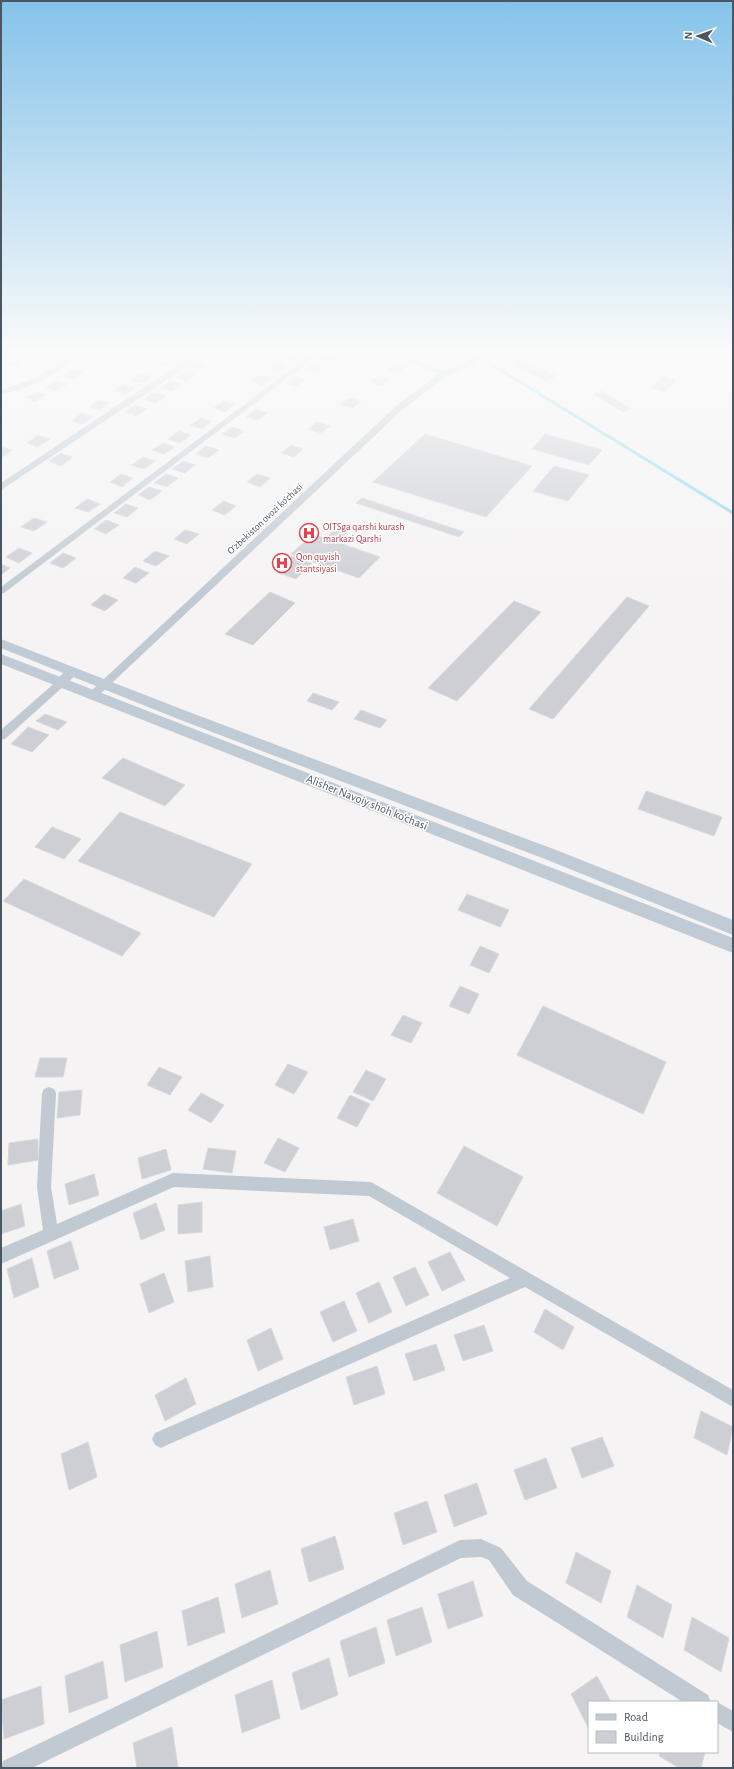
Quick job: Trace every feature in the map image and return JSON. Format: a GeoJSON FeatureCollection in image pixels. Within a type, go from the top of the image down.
{"type":"FeatureCollection","features":[{"type":"Feature","properties":{"kind":"main road","name":"Alisher Navoiy shoh ko'chasi"},"geometry":{"type":"LineString","coordinates":[[1,643],[72,672],[647,892],[733,928]]}},
{"type":"Feature","properties":{"kind":"main road","name":"Alisher Navoiy shoh ko'chasi"},"geometry":{"type":"LineString","coordinates":[[1,659],[650,912],[733,946]]}},
{"type":"Feature","properties":{"kind":"street"},"geometry":{"type":"LineString","coordinates":[[1,487],[82,433]]}},
{"type":"Feature","properties":{"kind":"street"},"geometry":{"type":"LineString","coordinates":[[1,591],[212,433]]}},
{"type":"Feature","properties":{"kind":"street","name":"O'zbekiston ovozi ko'chasi"},"geometry":{"type":"LineString","coordinates":[[93,695],[373,433]]}},
{"type":"Feature","properties":{"kind":"street"},"geometry":{"type":"LineString","coordinates":[[1,736],[72,672]]}},
{"type":"Feature","properties":{"kind":"street"},"geometry":{"type":"LineString","coordinates":[[49,1093],[44,1187],[51,1234]]}},
{"type":"Feature","properties":{"kind":"street"},"geometry":{"type":"LineString","coordinates":[[1,1256],[173,1180],[371,1189],[733,1399]]}},
{"type":"Feature","properties":{"kind":"street"},"geometry":{"type":"LineString","coordinates":[[161,1438],[526,1279]]}},
{"type":"Feature","properties":{"kind":"street"},"geometry":{"type":"LineString","coordinates":[[10,1768],[460,1550],[481,1548],[495,1554],[520,1588],[699,1701]]}},
{"type":"Feature","properties":{"kind":"street"},"geometry":{"type":"LineString","coordinates":[[718,1713],[733,1722]]}},
{"type":"Feature","properties":{"kind":"building"},"geometry":{"type":"Polygon","coordinates":[[[177,433],[191,435],[180,443],[168,439],[177,433]]]}},
{"type":"Feature","properties":{"kind":"building"},"geometry":{"type":"Polygon","coordinates":[[[224,433],[242,433],[234,438],[222,434],[224,433]]]}},
{"type":"Feature","properties":{"kind":"building"},"geometry":{"type":"Polygon","coordinates":[[[425,434],[532,466],[486,517],[373,482],[425,434]]]}},
{"type":"Feature","properties":{"kind":"building"},"geometry":{"type":"Polygon","coordinates":[[[545,434],[602,450],[589,465],[532,449],[545,434]]]}},
{"type":"Feature","properties":{"kind":"building"},"geometry":{"type":"Polygon","coordinates":[[[38,435],[50,439],[38,447],[27,443],[38,435]]]}},
{"type":"Feature","properties":{"kind":"building"},"geometry":{"type":"Polygon","coordinates":[[[163,443],[175,447],[164,454],[152,450],[163,443]]]}},
{"type":"Feature","properties":{"kind":"building"},"geometry":{"type":"Polygon","coordinates":[[[291,445],[303,449],[294,457],[281,453],[291,445]]]}},
{"type":"Feature","properties":{"kind":"building"},"geometry":{"type":"Polygon","coordinates":[[[206,446],[219,450],[208,458],[196,454],[206,446]]]}},
{"type":"Feature","properties":{"kind":"building"},"geometry":{"type":"Polygon","coordinates":[[[1,447],[12,450],[1,458],[1,447]]]}},
{"type":"Feature","properties":{"kind":"building"},"geometry":{"type":"Polygon","coordinates":[[[61,453],[72,457],[61,466],[49,461],[61,453]]]}},
{"type":"Feature","properties":{"kind":"building"},"geometry":{"type":"Polygon","coordinates":[[[143,457],[155,461],[144,469],[131,465],[143,457]]]}},
{"type":"Feature","properties":{"kind":"building"},"geometry":{"type":"Polygon","coordinates":[[[183,461],[195,465],[185,473],[172,469],[183,461]]]}},
{"type":"Feature","properties":{"kind":"building"},"geometry":{"type":"Polygon","coordinates":[[[554,466],[589,475],[568,501],[533,491],[554,466]]]}},
{"type":"Feature","properties":{"kind":"building"},"geometry":{"type":"Polygon","coordinates":[[[121,474],[133,478],[122,487],[110,482],[121,474]]]}},
{"type":"Feature","properties":{"kind":"building"},"geometry":{"type":"Polygon","coordinates":[[[166,474],[178,478],[167,487],[154,483],[166,474]]]}},
{"type":"Feature","properties":{"kind":"building"},"geometry":{"type":"Polygon","coordinates":[[[257,474],[270,478],[260,487],[247,482],[257,474]]]}},
{"type":"Feature","properties":{"kind":"building"},"geometry":{"type":"Polygon","coordinates":[[[149,487],[162,491],[150,500],[138,495],[149,487]]]}},
{"type":"Feature","properties":{"kind":"building"},"geometry":{"type":"Polygon","coordinates":[[[362,498],[464,532],[459,537],[356,503],[362,498]]]}},
{"type":"Feature","properties":{"kind":"building"},"geometry":{"type":"Polygon","coordinates":[[[87,499],[100,504],[88,512],[75,508],[87,499]]]}},
{"type":"Feature","properties":{"kind":"building"},"geometry":{"type":"Polygon","coordinates":[[[223,501],[236,506],[225,515],[212,510],[223,501]]]}},
{"type":"Feature","properties":{"kind":"building"},"geometry":{"type":"Polygon","coordinates":[[[126,504],[138,508],[127,517],[114,513],[126,504]]]}},
{"type":"Feature","properties":{"kind":"building"},"geometry":{"type":"Polygon","coordinates":[[[34,518],[47,522],[34,531],[21,527],[34,518]]]}},
{"type":"Feature","properties":{"kind":"building"},"geometry":{"type":"Polygon","coordinates":[[[106,520],[119,525],[106,534],[94,529],[106,520]]]}},
{"type":"Feature","properties":{"kind":"building"},"geometry":{"type":"Polygon","coordinates":[[[338,526],[350,530],[340,540],[328,536],[338,526]]]}},
{"type":"Feature","properties":{"kind":"building"},"geometry":{"type":"Polygon","coordinates":[[[185,530],[199,534],[187,544],[174,539],[185,530]]]}},
{"type":"Feature","properties":{"kind":"building"},"geometry":{"type":"Polygon","coordinates":[[[313,534],[380,557],[359,578],[291,554],[313,534]]]}},
{"type":"Feature","properties":{"kind":"building"},"geometry":{"type":"Polygon","coordinates":[[[19,548],[32,553],[19,563],[6,557],[19,548]]]}},
{"type":"Feature","properties":{"kind":"building"},"geometry":{"type":"Polygon","coordinates":[[[155,551],[169,556],[156,566],[143,561],[155,551]]]}},
{"type":"Feature","properties":{"kind":"building"},"geometry":{"type":"Polygon","coordinates":[[[63,553],[76,558],[63,568],[50,563],[63,553]]]}},
{"type":"Feature","properties":{"kind":"building"},"geometry":{"type":"Polygon","coordinates":[[[292,556],[312,563],[296,579],[276,572],[292,556]]]}},
{"type":"Feature","properties":{"kind":"building"},"geometry":{"type":"Polygon","coordinates":[[[1,564],[10,568],[1,575],[1,564]]]}},
{"type":"Feature","properties":{"kind":"building"},"geometry":{"type":"Polygon","coordinates":[[[135,567],[149,573],[136,583],[123,578],[135,567]]]}},
{"type":"Feature","properties":{"kind":"building"},"geometry":{"type":"Polygon","coordinates":[[[270,592],[295,603],[253,645],[225,634],[270,592]]]}},
{"type":"Feature","properties":{"kind":"building"},"geometry":{"type":"Polygon","coordinates":[[[104,594],[118,600],[105,611],[91,605],[104,594]]]}},
{"type":"Feature","properties":{"kind":"building"},"geometry":{"type":"Polygon","coordinates":[[[627,597],[649,606],[553,719],[529,709],[627,597]]]}},
{"type":"Feature","properties":{"kind":"building"},"geometry":{"type":"Polygon","coordinates":[[[514,601],[541,612],[457,701],[428,688],[514,601]]]}},
{"type":"Feature","properties":{"kind":"building"},"geometry":{"type":"Polygon","coordinates":[[[313,693],[339,702],[332,710],[307,701],[313,693]]]}},
{"type":"Feature","properties":{"kind":"building"},"geometry":{"type":"Polygon","coordinates":[[[361,710],[387,720],[380,728],[354,719],[361,710]]]}},
{"type":"Feature","properties":{"kind":"building"},"geometry":{"type":"Polygon","coordinates":[[[45,714],[67,722],[58,730],[36,721],[45,714]]]}},
{"type":"Feature","properties":{"kind":"building"},"geometry":{"type":"Polygon","coordinates":[[[28,727],[49,735],[32,752],[11,744],[28,727]]]}},
{"type":"Feature","properties":{"kind":"building"},"geometry":{"type":"Polygon","coordinates":[[[123,758],[185,785],[165,806],[102,778],[123,758]]]}},
{"type":"Feature","properties":{"kind":"building"},"geometry":{"type":"Polygon","coordinates":[[[646,791],[722,817],[714,836],[638,809],[646,791]]]}},
{"type":"Feature","properties":{"kind":"building"},"geometry":{"type":"Polygon","coordinates":[[[120,812],[252,864],[214,917],[78,861],[120,812]]]}},
{"type":"Feature","properties":{"kind":"building"},"geometry":{"type":"Polygon","coordinates":[[[52,827],[81,839],[64,859],[35,847],[52,827]]]}},
{"type":"Feature","properties":{"kind":"building"},"geometry":{"type":"Polygon","coordinates":[[[24,879],[141,933],[122,956],[3,901],[24,879]]]}},
{"type":"Feature","properties":{"kind":"building"},"geometry":{"type":"Polygon","coordinates":[[[467,894],[509,910],[500,927],[458,910],[467,894]]]}},
{"type":"Feature","properties":{"kind":"building"},"geometry":{"type":"Polygon","coordinates":[[[480,946],[499,954],[489,973],[470,965],[480,946]]]}},
{"type":"Feature","properties":{"kind":"building"},"geometry":{"type":"Polygon","coordinates":[[[460,986],[479,994],[469,1014],[449,1006],[460,986]]]}},
{"type":"Feature","properties":{"kind":"building"},"geometry":{"type":"Polygon","coordinates":[[[543,1006],[666,1062],[643,1114],[517,1055],[543,1006]]]}},
{"type":"Feature","properties":{"kind":"building"},"geometry":{"type":"Polygon","coordinates":[[[403,1015],[422,1023],[411,1043],[391,1035],[403,1015]]]}},
{"type":"Feature","properties":{"kind":"building"},"geometry":{"type":"Polygon","coordinates":[[[40,1058],[67,1058],[63,1077],[35,1077],[40,1058]]]}},
{"type":"Feature","properties":{"kind":"building"},"geometry":{"type":"Polygon","coordinates":[[[288,1064],[308,1072],[294,1094],[275,1085],[288,1064]]]}},
{"type":"Feature","properties":{"kind":"building"},"geometry":{"type":"Polygon","coordinates":[[[159,1067],[182,1077],[170,1095],[147,1085],[159,1067]]]}},
{"type":"Feature","properties":{"kind":"building"},"geometry":{"type":"Polygon","coordinates":[[[366,1070],[386,1079],[373,1101],[353,1092],[366,1070]]]}},
{"type":"Feature","properties":{"kind":"building"},"geometry":{"type":"Polygon","coordinates":[[[82,1090],[80,1115],[57,1118],[59,1092],[82,1090]]]}},
{"type":"Feature","properties":{"kind":"building"},"geometry":{"type":"Polygon","coordinates":[[[201,1093],[224,1105],[211,1123],[188,1110],[201,1093]]]}},
{"type":"Feature","properties":{"kind":"building"},"geometry":{"type":"Polygon","coordinates":[[[350,1095],[370,1104],[357,1127],[337,1118],[350,1095]]]}},
{"type":"Feature","properties":{"kind":"building"},"geometry":{"type":"Polygon","coordinates":[[[278,1138],[299,1148],[285,1172],[264,1163],[278,1138]]]}},
{"type":"Feature","properties":{"kind":"building"},"geometry":{"type":"Polygon","coordinates":[[[38,1139],[38,1160],[8,1165],[9,1143],[38,1139]]]}},
{"type":"Feature","properties":{"kind":"building"},"geometry":{"type":"Polygon","coordinates":[[[464,1146],[523,1177],[497,1226],[437,1193],[464,1146]]]}},
{"type":"Feature","properties":{"kind":"building"},"geometry":{"type":"Polygon","coordinates":[[[208,1148],[236,1151],[232,1173],[203,1169],[208,1148]]]}},
{"type":"Feature","properties":{"kind":"building"},"geometry":{"type":"Polygon","coordinates":[[[166,1149],[171,1170],[142,1179],[138,1158],[166,1149]]]}},
{"type":"Feature","properties":{"kind":"building"},"geometry":{"type":"Polygon","coordinates":[[[94,1174],[99,1195],[69,1205],[65,1184],[94,1174]]]}},
{"type":"Feature","properties":{"kind":"building"},"geometry":{"type":"Polygon","coordinates":[[[202,1202],[202,1232],[178,1234],[178,1205],[202,1202]]]}},
{"type":"Feature","properties":{"kind":"building"},"geometry":{"type":"Polygon","coordinates":[[[156,1203],[165,1230],[141,1240],[133,1213],[156,1203]]]}},
{"type":"Feature","properties":{"kind":"building"},"geometry":{"type":"Polygon","coordinates":[[[21,1204],[25,1226],[1,1234],[1,1211],[21,1204]]]}},
{"type":"Feature","properties":{"kind":"building"},"geometry":{"type":"Polygon","coordinates":[[[353,1219],[359,1241],[330,1250],[324,1227],[353,1219]]]}},
{"type":"Feature","properties":{"kind":"building"},"geometry":{"type":"Polygon","coordinates":[[[71,1241],[79,1269],[54,1279],[47,1251],[71,1241]]]}},
{"type":"Feature","properties":{"kind":"building"},"geometry":{"type":"Polygon","coordinates":[[[450,1252],[465,1280],[442,1291],[428,1262],[450,1252]]]}},
{"type":"Feature","properties":{"kind":"building"},"geometry":{"type":"Polygon","coordinates":[[[210,1256],[213,1287],[188,1292],[185,1261],[210,1256]]]}},
{"type":"Feature","properties":{"kind":"building"},"geometry":{"type":"Polygon","coordinates":[[[32,1258],[39,1287],[14,1298],[7,1269],[32,1258]]]}},
{"type":"Feature","properties":{"kind":"building"},"geometry":{"type":"Polygon","coordinates":[[[415,1267],[429,1295],[406,1306],[393,1277],[415,1267]]]}},
{"type":"Feature","properties":{"kind":"building"},"geometry":{"type":"Polygon","coordinates":[[[164,1273],[174,1302],[149,1313],[140,1284],[164,1273]]]}},
{"type":"Feature","properties":{"kind":"building"},"geometry":{"type":"Polygon","coordinates":[[[379,1282],[392,1312],[369,1323],[356,1293],[379,1282]]]}},
{"type":"Feature","properties":{"kind":"building"},"geometry":{"type":"Polygon","coordinates":[[[344,1301],[357,1331],[333,1342],[320,1312],[344,1301]]]}},
{"type":"Feature","properties":{"kind":"building"},"geometry":{"type":"Polygon","coordinates":[[[545,1309],[574,1327],[563,1350],[534,1332],[545,1309]]]}},
{"type":"Feature","properties":{"kind":"building"},"geometry":{"type":"Polygon","coordinates":[[[484,1325],[493,1351],[463,1361],[454,1335],[484,1325]]]}},
{"type":"Feature","properties":{"kind":"building"},"geometry":{"type":"Polygon","coordinates":[[[271,1328],[283,1359],[258,1371],[247,1340],[271,1328]]]}},
{"type":"Feature","properties":{"kind":"building"},"geometry":{"type":"Polygon","coordinates":[[[436,1344],[445,1370],[414,1381],[405,1354],[436,1344]]]}},
{"type":"Feature","properties":{"kind":"building"},"geometry":{"type":"Polygon","coordinates":[[[377,1366],[385,1394],[354,1405],[346,1377],[377,1366]]]}},
{"type":"Feature","properties":{"kind":"building"},"geometry":{"type":"Polygon","coordinates":[[[186,1378],[196,1404],[165,1421],[155,1395],[186,1378]]]}},
{"type":"Feature","properties":{"kind":"building"},"geometry":{"type":"Polygon","coordinates":[[[701,1411],[733,1427],[727,1455],[694,1438],[701,1411]]]}},
{"type":"Feature","properties":{"kind":"building"},"geometry":{"type":"Polygon","coordinates":[[[602,1437],[614,1466],[582,1478],[571,1448],[602,1437]]]}},
{"type":"Feature","properties":{"kind":"building"},"geometry":{"type":"Polygon","coordinates":[[[88,1442],[97,1477],[69,1490],[61,1454],[88,1442]]]}},
{"type":"Feature","properties":{"kind":"building"},"geometry":{"type":"Polygon","coordinates":[[[546,1458],[557,1488],[525,1500],[514,1470],[546,1458]]]}},
{"type":"Feature","properties":{"kind":"building"},"geometry":{"type":"Polygon","coordinates":[[[477,1483],[487,1514],[454,1527],[444,1495],[477,1483]]]}},
{"type":"Feature","properties":{"kind":"building"},"geometry":{"type":"Polygon","coordinates":[[[427,1501],[437,1532],[403,1545],[394,1513],[427,1501]]]}},
{"type":"Feature","properties":{"kind":"building"},"geometry":{"type":"Polygon","coordinates":[[[335,1536],[344,1569],[309,1582],[301,1549],[335,1536]]]}},
{"type":"Feature","properties":{"kind":"building"},"geometry":{"type":"Polygon","coordinates":[[[576,1552],[611,1571],[601,1603],[566,1583],[576,1552]]]}},
{"type":"Feature","properties":{"kind":"building"},"geometry":{"type":"Polygon","coordinates":[[[270,1570],[278,1604],[242,1618],[235,1584],[270,1570]]]}},
{"type":"Feature","properties":{"kind":"building"},"geometry":{"type":"Polygon","coordinates":[[[473,1581],[483,1616],[448,1629],[438,1594],[473,1581]]]}},
{"type":"Feature","properties":{"kind":"building"},"geometry":{"type":"Polygon","coordinates":[[[637,1585],[672,1605],[663,1638],[627,1617],[637,1585]]]}},
{"type":"Feature","properties":{"kind":"building"},"geometry":{"type":"Polygon","coordinates":[[[218,1597],[225,1632],[188,1646],[182,1611],[218,1597]]]}},
{"type":"Feature","properties":{"kind":"building"},"geometry":{"type":"Polygon","coordinates":[[[422,1607],[432,1642],[396,1656],[387,1620],[422,1607]]]}},
{"type":"Feature","properties":{"kind":"building"},"geometry":{"type":"Polygon","coordinates":[[[692,1617],[729,1638],[721,1672],[684,1650],[692,1617]]]}},
{"type":"Feature","properties":{"kind":"building"},"geometry":{"type":"Polygon","coordinates":[[[376,1627],[385,1663],[349,1677],[340,1641],[376,1627]]]}},
{"type":"Feature","properties":{"kind":"building"},"geometry":{"type":"Polygon","coordinates":[[[157,1631],[163,1667],[125,1682],[120,1645],[157,1631]]]}},
{"type":"Feature","properties":{"kind":"building"},"geometry":{"type":"Polygon","coordinates":[[[329,1658],[338,1695],[301,1710],[292,1673],[329,1658]]]}},
{"type":"Feature","properties":{"kind":"building"},"geometry":{"type":"Polygon","coordinates":[[[103,1661],[108,1698],[69,1713],[65,1676],[103,1661]]]}},
{"type":"Feature","properties":{"kind":"building"},"geometry":{"type":"Polygon","coordinates":[[[597,1676],[610,1701],[588,1701],[588,1727],[571,1694],[597,1676]]]}},
{"type":"Feature","properties":{"kind":"building"},"geometry":{"type":"Polygon","coordinates":[[[272,1680],[280,1718],[242,1733],[235,1695],[272,1680]]]}},
{"type":"Feature","properties":{"kind":"building"},"geometry":{"type":"Polygon","coordinates":[[[41,1686],[44,1724],[4,1739],[1,1700],[41,1686]]]}},
{"type":"Feature","properties":{"kind":"building"},"geometry":{"type":"Polygon","coordinates":[[[172,1727],[178,1767],[137,1768],[133,1743],[172,1727]]]}},
{"type":"Feature","properties":{"kind":"building"},"geometry":{"type":"Polygon","coordinates":[[[660,1753],[705,1753],[701,1768],[679,1768],[659,1756],[660,1753]]]}},
{"type":"Feature","properties":{"kind":"waterway"},"geometry":{"type":"LineString","coordinates":[[602,433],[733,513]]}},
{"type":"Feature","properties":{"kind":"place","name":"OITSga qarshi kurash markazi Qarshi"},"geometry":{"type":"Point","coordinates":[309,533]}},
{"type":"Feature","properties":{"kind":"place","name":"Qon quyish stantsiyasi"},"geometry":{"type":"Point","coordinates":[282,563]}}]}
